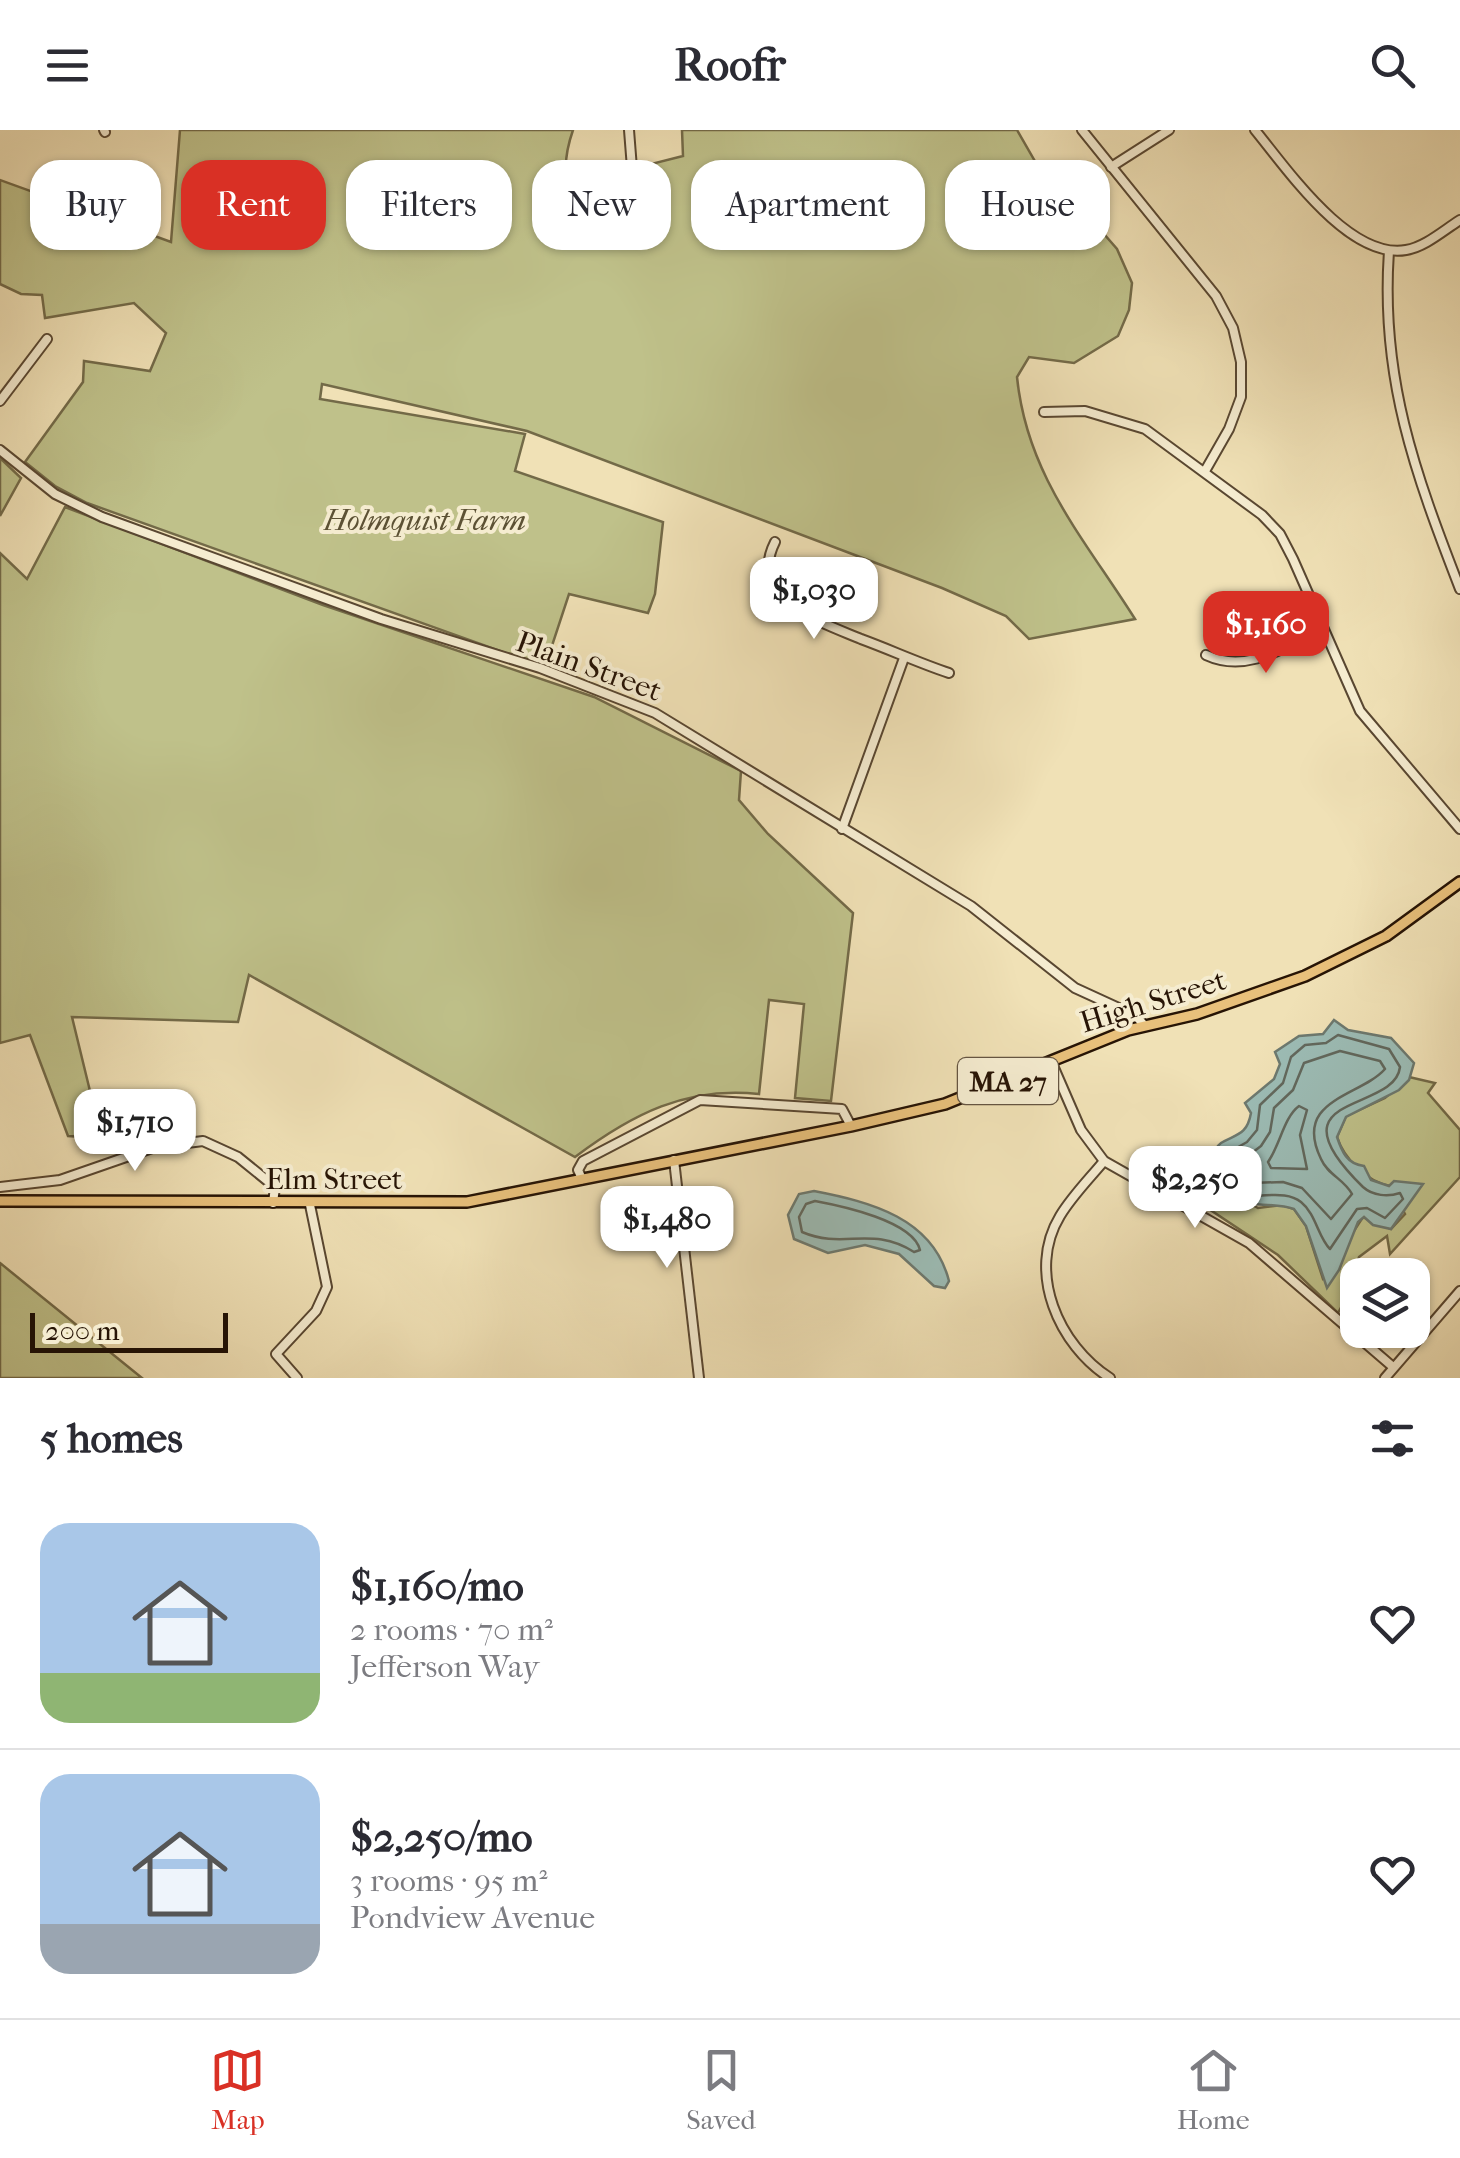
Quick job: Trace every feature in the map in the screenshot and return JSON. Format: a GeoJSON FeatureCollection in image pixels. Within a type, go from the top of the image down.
{"type":"FeatureCollection","features":[{"type":"Feature","properties":{"kind":"main road","name":"High Street"},"geometry":{"type":"LineString","coordinates":[[606,1174],[944,1104],[1128,1030],[1250,998],[1314,972],[1386,936],[1460,882]]}},
{"type":"Feature","properties":{"kind":"main road","name":"Elm Street"},"geometry":{"type":"LineString","coordinates":[[0,1201],[467,1202],[606,1174]]}},
{"type":"Feature","properties":{"kind":"street"},"geometry":{"type":"LineString","coordinates":[[629,130],[631,160]]}},
{"type":"Feature","properties":{"kind":"street"},"geometry":{"type":"LineString","coordinates":[[1082,130],[1216,296],[1237,340],[1242,374],[1238,408],[1205,471]]}},
{"type":"Feature","properties":{"kind":"street"},"geometry":{"type":"LineString","coordinates":[[1111,166],[1169,130]]}},
{"type":"Feature","properties":{"kind":"street"},"geometry":{"type":"LineString","coordinates":[[1254,130],[1336,221],[1366,244],[1388,252],[1414,248],[1460,220]]}},
{"type":"Feature","properties":{"kind":"street"},"geometry":{"type":"LineString","coordinates":[[1388,252],[1385,323],[1394,379],[1416,474],[1460,589]]}},
{"type":"Feature","properties":{"kind":"street"},"geometry":{"type":"LineString","coordinates":[[0,402],[46,338]]}},
{"type":"Feature","properties":{"kind":"street"},"geometry":{"type":"LineString","coordinates":[[1044,412],[1085,411],[1122,419],[1159,437],[1280,534],[1352,697],[1373,730],[1460,828]]}},
{"type":"Feature","properties":{"kind":"street","name":"Plain Street"},"geometry":{"type":"LineString","coordinates":[[0,450],[54,494],[102,517],[381,619],[540,668],[644,708],[754,770],[842,829],[971,906],[1075,988],[1120,1008],[1144,1025]]}},
{"type":"Feature","properties":{"kind":"street"},"geometry":{"type":"LineString","coordinates":[[775,542],[768,557],[770,573],[791,607],[818,624],[949,673]]}},
{"type":"Feature","properties":{"kind":"street"},"geometry":{"type":"LineString","coordinates":[[1206,655],[1223,662],[1248,662],[1322,629]]}},
{"type":"Feature","properties":{"kind":"street"},"geometry":{"type":"LineString","coordinates":[[842,829],[904,658]]}},
{"type":"Feature","properties":{"kind":"street"},"geometry":{"type":"LineString","coordinates":[[1120,1008],[1128,1030]]}},
{"type":"Feature","properties":{"kind":"street"},"geometry":{"type":"LineString","coordinates":[[1052,1061],[1081,1130],[1104,1160],[1238,1235],[1393,1368]]}},
{"type":"Feature","properties":{"kind":"street"},"geometry":{"type":"LineString","coordinates":[[582,1180],[578,1170],[582,1162],[700,1100],[842,1109],[851,1126]]}},
{"type":"Feature","properties":{"kind":"street"},"geometry":{"type":"LineString","coordinates":[[0,1186],[60,1180],[155,1147],[203,1141],[238,1156],[304,1204],[326,1287],[316,1311],[276,1354],[297,1378]]}},
{"type":"Feature","properties":{"kind":"street"},"geometry":{"type":"LineString","coordinates":[[674,1160],[699,1378]]}},
{"type":"Feature","properties":{"kind":"street"},"geometry":{"type":"LineString","coordinates":[[1104,1160],[1059,1217],[1047,1268],[1057,1320],[1078,1352],[1110,1378]]}},
{"type":"Feature","properties":{"kind":"street"},"geometry":{"type":"LineString","coordinates":[[273,1204],[275,1186]]}},
{"type":"Feature","properties":{"kind":"street"},"geometry":{"type":"LineString","coordinates":[[1385,1378],[1460,1291]]}},
{"type":"Feature","properties":{"kind":"green space","name":"Holmquist Farm"},"geometry":{"type":"Polygon","coordinates":[[[180,130],[573,130],[566,160],[532,160],[532,250],[671,250],[671,160],[667,160],[683,156],[682,130],[1017,130],[1034,160],[945,160],[945,250],[1110,250],[1110,241],[1117,249],[1132,283],[1129,310],[1118,336],[1074,363],[1029,357],[1017,377],[1032,445],[1045,476],[1135,619],[1029,639],[1006,616],[942,588],[527,431],[322,384],[320,399],[525,434],[515,471],[663,522],[655,594],[648,613],[569,594],[545,667],[87,503],[55,486],[25,462],[83,382],[84,361],[150,371],[166,333],[134,303],[45,318],[42,295],[21,294],[0,284],[0,180],[30,191],[30,250],[161,250],[161,238],[171,242],[180,130]]]}},
{"type":"Feature","properties":{"kind":"green space"},"geometry":{"type":"Polygon","coordinates":[[[0,458],[21,478],[0,516],[0,458]]]}},
{"type":"Feature","properties":{"kind":"green space"},"geometry":{"type":"Polygon","coordinates":[[[65,507],[323,605],[594,697],[741,771],[739,800],[768,834],[853,913],[831,1101],[795,1098],[804,1004],[769,1000],[759,1094],[708,1094],[661,1106],[618,1128],[575,1157],[249,975],[238,1022],[72,1017],[99,1128],[83,1137],[68,1136],[30,1035],[0,1043],[0,553],[27,579],[65,507]]]}},
{"type":"Feature","properties":{"kind":"green space"},"geometry":{"type":"Polygon","coordinates":[[[1409,1077],[1435,1083],[1428,1093],[1460,1130],[1460,1177],[1390,1254],[1387,1236],[1359,1258],[1343,1258],[1348,1240],[1363,1217],[1391,1229],[1405,1214],[1390,1186],[1373,1180],[1358,1168],[1337,1137],[1346,1116],[1385,1098],[1409,1077]]]}},
{"type":"Feature","properties":{"kind":"green space"},"geometry":{"type":"Polygon","coordinates":[[[1214,1184],[1258,1208],[1282,1205],[1294,1209],[1306,1226],[1323,1279],[1340,1267],[1338,1313],[1278,1255],[1203,1205],[1214,1184]]]}},
{"type":"Feature","properties":{"kind":"green space"},"geometry":{"type":"Polygon","coordinates":[[[0,1263],[142,1378],[0,1378],[0,1263]]]}},
{"type":"Feature","properties":{"kind":"water"},"geometry":{"type":"Polygon","coordinates":[[[1334,1020],[1348,1030],[1391,1038],[1414,1063],[1409,1080],[1399,1090],[1346,1117],[1337,1137],[1349,1160],[1364,1166],[1371,1180],[1389,1186],[1394,1181],[1423,1184],[1391,1229],[1373,1225],[1364,1217],[1358,1222],[1344,1258],[1340,1258],[1339,1270],[1327,1288],[1306,1226],[1294,1209],[1231,1200],[1213,1183],[1207,1167],[1219,1145],[1247,1126],[1251,1113],[1245,1103],[1274,1079],[1280,1064],[1275,1052],[1299,1036],[1323,1034],[1334,1020]]]}},
{"type":"Feature","properties":{"kind":"water"},"geometry":{"type":"Polygon","coordinates":[[[814,1191],[878,1208],[914,1228],[941,1259],[949,1281],[945,1288],[934,1286],[899,1254],[865,1245],[828,1253],[794,1239],[788,1215],[799,1194],[814,1191]]]}}]}
